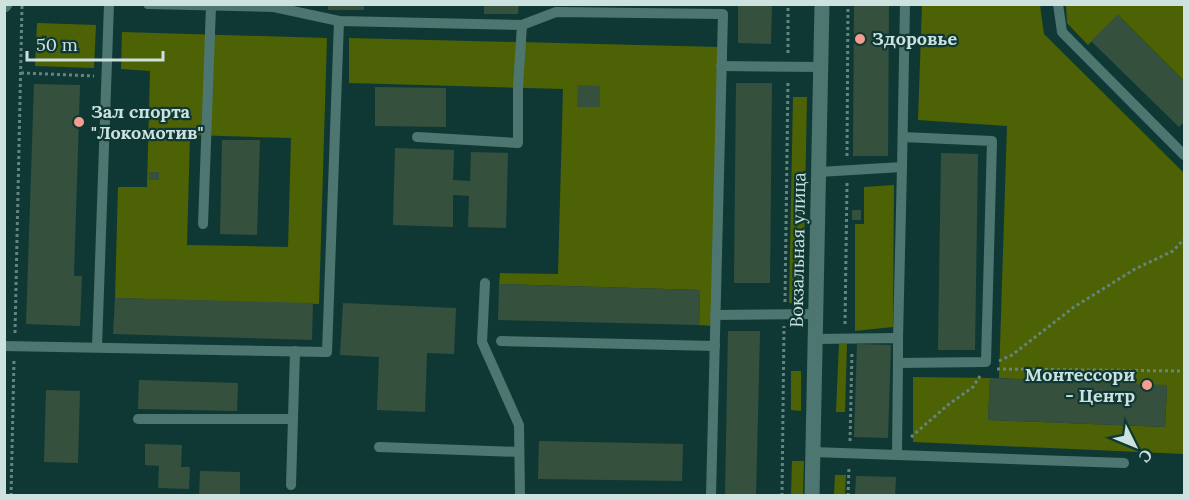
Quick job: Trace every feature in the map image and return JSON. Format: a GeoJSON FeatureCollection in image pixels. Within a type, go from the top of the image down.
{"type":"FeatureCollection","features":[{"type":"Feature","properties":{"kind":"main road","name":"Вокзальная улица"},"geometry":{"type":"LineString","coordinates":[[812,495],[822,4]]}},
{"type":"Feature","properties":{"kind":"lane"},"geometry":{"type":"LineString","coordinates":[[97,347],[109,4]]}},
{"type":"Feature","properties":{"kind":"lane"},"geometry":{"type":"LineString","coordinates":[[148,4],[274,7],[339,21],[522,25],[556,8],[723,14],[711,495]]}},
{"type":"Feature","properties":{"kind":"lane"},"geometry":{"type":"LineString","coordinates":[[897,451],[905,4]]}},
{"type":"Feature","properties":{"kind":"lane"},"geometry":{"type":"LineString","coordinates":[[1058,4],[1062,32],[1185,155]]}},
{"type":"Feature","properties":{"kind":"lane"},"geometry":{"type":"LineString","coordinates":[[203,224],[211,6]]}},
{"type":"Feature","properties":{"kind":"lane"},"geometry":{"type":"LineString","coordinates":[[10,345],[327,352],[339,21]]}},
{"type":"Feature","properties":{"kind":"lane"},"geometry":{"type":"LineString","coordinates":[[417,137],[518,143],[518,87],[522,25]]}},
{"type":"Feature","properties":{"kind":"lane"},"geometry":{"type":"LineString","coordinates":[[721,66],[821,67]]}},
{"type":"Feature","properties":{"kind":"lane"},"geometry":{"type":"LineString","coordinates":[[898,363],[986,362],[992,141],[903,137]]}},
{"type":"Feature","properties":{"kind":"lane"},"geometry":{"type":"LineString","coordinates":[[819,172],[902,167]]}},
{"type":"Feature","properties":{"kind":"lane"},"geometry":{"type":"LineString","coordinates":[[485,284],[482,342],[519,425],[520,495]]}},
{"type":"Feature","properties":{"kind":"lane"},"geometry":{"type":"LineString","coordinates":[[716,315],[817,314]]}},
{"type":"Feature","properties":{"kind":"lane"},"geometry":{"type":"LineString","coordinates":[[816,339],[898,338]]}},
{"type":"Feature","properties":{"kind":"lane"},"geometry":{"type":"LineString","coordinates":[[501,340],[715,346]]}},
{"type":"Feature","properties":{"kind":"lane"},"geometry":{"type":"LineString","coordinates":[[291,485],[295,351]]}},
{"type":"Feature","properties":{"kind":"lane"},"geometry":{"type":"LineString","coordinates":[[138,419],[293,419]]}},
{"type":"Feature","properties":{"kind":"lane"},"geometry":{"type":"LineString","coordinates":[[379,447],[519,452]]}},
{"type":"Feature","properties":{"kind":"lane"},"geometry":{"type":"LineString","coordinates":[[813,452],[897,451],[1124,463]]}},
{"type":"Feature","properties":{"kind":"path"},"geometry":{"type":"LineString","coordinates":[[11,495],[10,345],[22,4]]}},
{"type":"Feature","properties":{"kind":"path"},"geometry":{"type":"LineString","coordinates":[[782,495],[788,4]]}},
{"type":"Feature","properties":{"kind":"path"},"geometry":{"type":"LineString","coordinates":[[848,4],[845,324],[852,331],[848,495]]}},
{"type":"Feature","properties":{"kind":"path"},"geometry":{"type":"LineString","coordinates":[[21,73],[107,76]]}},
{"type":"Feature","properties":{"kind":"path"},"geometry":{"type":"LineString","coordinates":[[993,364],[1012,354],[1074,306],[1134,269],[1173,251],[1185,239]]}},
{"type":"Feature","properties":{"kind":"path"},"geometry":{"type":"LineString","coordinates":[[897,451],[949,404],[973,387],[986,368]]}},
{"type":"Feature","properties":{"kind":"path"},"geometry":{"type":"LineString","coordinates":[[997,369],[1185,371]]}},
{"type":"Feature","properties":{"kind":"green space"},"geometry":{"type":"Polygon","coordinates":[[[922,5],[1040,5],[1044,34],[1184,173],[1184,454],[913,442],[913,377],[990,378],[988,420],[1165,427],[1167,386],[999,378],[1007,126],[918,120],[922,5]]]}},
{"type":"Feature","properties":{"kind":"green space"},"geometry":{"type":"Polygon","coordinates":[[[1066,5],[1184,5],[1184,81],[1118,15],[1088,45],[1067,23],[1066,5]]]}},
{"type":"Feature","properties":{"kind":"green space"},"geometry":{"type":"Polygon","coordinates":[[[37,23],[96,25],[94,68],[35,66],[37,23]]]}},
{"type":"Feature","properties":{"kind":"green space"},"geometry":{"type":"Polygon","coordinates":[[[122,32],[327,38],[319,304],[115,298],[118,187],[147,187],[150,71],[121,69],[122,32]],[[190,135],[187,245],[288,247],[291,138],[190,135]]]}},
{"type":"Feature","properties":{"kind":"green space"},"geometry":{"type":"Polygon","coordinates":[[[349,38],[720,47],[712,326],[699,325],[700,290],[499,284],[500,273],[558,274],[563,89],[349,83],[349,38]]]}},
{"type":"Feature","properties":{"kind":"green space"},"geometry":{"type":"Polygon","coordinates":[[[793,97],[807,97],[803,304],[789,303],[793,97]]]}},
{"type":"Feature","properties":{"kind":"green space"},"geometry":{"type":"Polygon","coordinates":[[[894,185],[893,327],[855,331],[855,224],[864,224],[864,187],[894,185]]]}},
{"type":"Feature","properties":{"kind":"green space"},"geometry":{"type":"Polygon","coordinates":[[[839,344],[847,344],[845,412],[836,412],[839,344]]]}},
{"type":"Feature","properties":{"kind":"green space"},"geometry":{"type":"Polygon","coordinates":[[[791,371],[801,371],[801,411],[791,410],[791,371]]]}},
{"type":"Feature","properties":{"kind":"green space"},"geometry":{"type":"Polygon","coordinates":[[[792,461],[804,461],[803,495],[791,495],[792,461]]]}},
{"type":"Feature","properties":{"kind":"green space"},"geometry":{"type":"Polygon","coordinates":[[[835,475],[846,475],[845,495],[834,495],[835,475]]]}},
{"type":"Feature","properties":{"kind":"building"},"geometry":{"type":"Polygon","coordinates":[[[328,4],[364,4],[364,10],[328,10],[328,4]]]}},
{"type":"Feature","properties":{"kind":"building"},"geometry":{"type":"Polygon","coordinates":[[[484,4],[519,4],[518,14],[484,14],[484,4]]]}},
{"type":"Feature","properties":{"kind":"building"},"geometry":{"type":"Polygon","coordinates":[[[738,4],[772,4],[771,44],[738,43],[738,4]]]}},
{"type":"Feature","properties":{"kind":"building"},"geometry":{"type":"Polygon","coordinates":[[[854,4],[889,4],[888,156],[853,156],[854,4]]]}},
{"type":"Feature","properties":{"kind":"building"},"geometry":{"type":"Polygon","coordinates":[[[1118,15],[1184,81],[1184,122],[1179,127],[1091,41],[1118,15]]]}},
{"type":"Feature","properties":{"kind":"building"},"geometry":{"type":"Polygon","coordinates":[[[736,83],[772,83],[770,283],[734,283],[736,83]]]}},
{"type":"Feature","properties":{"kind":"building"},"geometry":{"type":"Polygon","coordinates":[[[34,84],[80,85],[74,276],[82,276],[80,326],[26,324],[34,84]]]}},
{"type":"Feature","properties":{"kind":"building"},"geometry":{"type":"Polygon","coordinates":[[[578,85],[600,86],[600,107],[577,107],[578,85]]]}},
{"type":"Feature","properties":{"kind":"building"},"geometry":{"type":"Polygon","coordinates":[[[375,87],[446,88],[446,127],[375,126],[375,87]]]}},
{"type":"Feature","properties":{"kind":"building"},"geometry":{"type":"Polygon","coordinates":[[[222,140],[260,140],[257,235],[220,234],[222,140]]]}},
{"type":"Feature","properties":{"kind":"building"},"geometry":{"type":"Polygon","coordinates":[[[395,148],[454,150],[453,180],[470,181],[471,152],[508,153],[506,228],[468,227],[469,196],[453,195],[453,227],[393,225],[395,148]]]}},
{"type":"Feature","properties":{"kind":"building"},"geometry":{"type":"Polygon","coordinates":[[[941,153],[978,154],[975,350],[938,350],[941,153]]]}},
{"type":"Feature","properties":{"kind":"building"},"geometry":{"type":"Polygon","coordinates":[[[149,172],[159,172],[159,180],[149,180],[149,172]]]}},
{"type":"Feature","properties":{"kind":"building"},"geometry":{"type":"Polygon","coordinates":[[[852,210],[861,210],[861,220],[852,220],[852,210]]]}},
{"type":"Feature","properties":{"kind":"building"},"geometry":{"type":"Polygon","coordinates":[[[499,284],[700,290],[699,325],[498,320],[499,284]]]}},
{"type":"Feature","properties":{"kind":"building"},"geometry":{"type":"Polygon","coordinates":[[[115,298],[313,303],[312,340],[113,334],[115,298]]]}},
{"type":"Feature","properties":{"kind":"building"},"geometry":{"type":"Polygon","coordinates":[[[343,303],[456,308],[454,354],[427,353],[425,412],[377,410],[379,357],[340,355],[343,303]]]}},
{"type":"Feature","properties":{"kind":"building"},"geometry":{"type":"Polygon","coordinates":[[[728,331],[760,331],[756,496],[725,496],[728,331]]]}},
{"type":"Feature","properties":{"kind":"building"},"geometry":{"type":"Polygon","coordinates":[[[857,344],[891,345],[888,438],[854,437],[857,344]]]}},
{"type":"Feature","properties":{"kind":"building"},"geometry":{"type":"Polygon","coordinates":[[[990,378],[1167,385],[1165,427],[988,420],[990,378]]]}},
{"type":"Feature","properties":{"kind":"building"},"geometry":{"type":"Polygon","coordinates":[[[139,380],[238,383],[237,411],[138,409],[139,380]]]}},
{"type":"Feature","properties":{"kind":"building"},"geometry":{"type":"Polygon","coordinates":[[[46,390],[80,391],[78,463],[44,462],[46,390]]]}},
{"type":"Feature","properties":{"kind":"building"},"geometry":{"type":"Polygon","coordinates":[[[539,441],[683,444],[682,481],[538,479],[539,441]]]}},
{"type":"Feature","properties":{"kind":"building"},"geometry":{"type":"Polygon","coordinates":[[[145,444],[182,445],[181,467],[190,467],[189,489],[158,488],[159,466],[145,465],[145,444]]]}},
{"type":"Feature","properties":{"kind":"building"},"geometry":{"type":"Polygon","coordinates":[[[200,471],[240,472],[240,496],[199,496],[200,471]]]}},
{"type":"Feature","properties":{"kind":"building"},"geometry":{"type":"Polygon","coordinates":[[[856,476],[896,477],[895,496],[855,496],[856,476]]]}},
{"type":"Feature","properties":{"kind":"place","name":"Здоровье"},"geometry":{"type":"Point","coordinates":[860,39]}},
{"type":"Feature","properties":{"kind":"place","name":"Зал спорта \"Локомотив\""},"geometry":{"type":"Point","coordinates":[79,122]}},
{"type":"Feature","properties":{"kind":"place","name":"Монтессори - Центр"},"geometry":{"type":"Point","coordinates":[1147,385]}}]}
